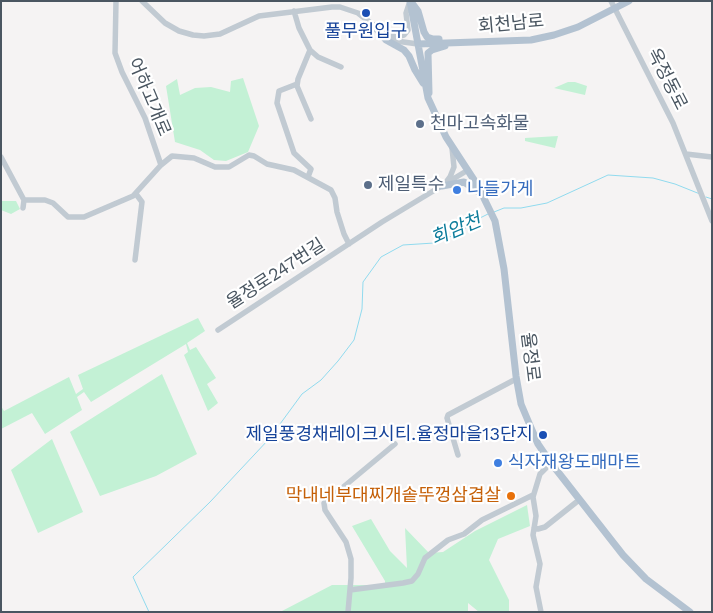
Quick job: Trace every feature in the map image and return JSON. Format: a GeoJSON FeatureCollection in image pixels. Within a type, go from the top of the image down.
{"type":"FeatureCollection","features":[{"type":"Feature","properties":{"kind":"main road"},"geometry":{"type":"LineString","coordinates":[[410,1],[418,12],[427,36],[456,43]]}},
{"type":"Feature","properties":{"kind":"main road"},"geometry":{"type":"LineString","coordinates":[[410,1],[425,86]]}},
{"type":"Feature","properties":{"kind":"main road","name":"회천남로"},"geometry":{"type":"LineString","coordinates":[[418,44],[531,40],[578,27],[628,1]]}},
{"type":"Feature","properties":{"kind":"main road"},"geometry":{"type":"LineString","coordinates":[[374,26],[386,40],[404,50],[425,86]]}},
{"type":"Feature","properties":{"kind":"main road"},"geometry":{"type":"LineString","coordinates":[[428,98],[430,84],[427,62],[428,53],[456,43]]}},
{"type":"Feature","properties":{"kind":"main road","name":"율정로"},"geometry":{"type":"LineString","coordinates":[[425,86],[428,98],[441,127],[483,195],[494,221],[504,269],[516,379],[525,414],[538,444],[579,500],[636,570],[690,612]]}},
{"type":"Feature","properties":{"kind":"main road"},"geometry":{"type":"LineString","coordinates":[[442,186],[464,182],[483,195]]}},
{"type":"Feature","properties":{"kind":"street","name":"어하고개로"},"geometry":{"type":"LineString","coordinates":[[24,200],[45,200],[52,203],[68,217],[84,217],[136,194],[161,165],[145,118],[122,72],[115,53],[116,1]]}},
{"type":"Feature","properties":{"kind":"street"},"geometry":{"type":"LineString","coordinates":[[142,1],[160,19],[172,27],[194,35],[204,36],[225,33],[259,16],[321,7],[340,7],[358,13],[388,37],[396,41],[418,44]]}},
{"type":"Feature","properties":{"kind":"street"},"geometry":{"type":"LineString","coordinates":[[374,26],[396,37],[404,35],[408,30],[406,13],[410,1]]}},
{"type":"Feature","properties":{"kind":"street","name":"옥정동로"},"geometry":{"type":"LineString","coordinates":[[611,1],[673,123],[712,221]]}},
{"type":"Feature","properties":{"kind":"street"},"geometry":{"type":"LineString","coordinates":[[294,11],[299,28],[310,50],[318,57],[341,67]]}},
{"type":"Feature","properties":{"kind":"street"},"geometry":{"type":"LineString","coordinates":[[310,50],[297,84],[310,119]]}},
{"type":"Feature","properties":{"kind":"street"},"geometry":{"type":"LineString","coordinates":[[297,84],[279,92],[278,103],[294,153],[311,168],[308,177]]}},
{"type":"Feature","properties":{"kind":"street"},"geometry":{"type":"LineString","coordinates":[[442,186],[453,172],[452,146]]}},
{"type":"Feature","properties":{"kind":"street"},"geometry":{"type":"LineString","coordinates":[[686,154],[712,157]]}},
{"type":"Feature","properties":{"kind":"street","name":"율정로247번길"},"geometry":{"type":"LineString","coordinates":[[161,165],[172,156],[194,158],[215,167],[229,167],[250,155],[267,164],[291,168],[331,190],[335,198],[337,212],[345,237],[349,244]]}},
{"type":"Feature","properties":{"kind":"street"},"geometry":{"type":"LineString","coordinates":[[1,157],[24,200],[23,208]]}},
{"type":"Feature","properties":{"kind":"street","name":"율정로247번길"},"geometry":{"type":"LineString","coordinates":[[218,330],[349,244],[468,170]]}},
{"type":"Feature","properties":{"kind":"street"},"geometry":{"type":"LineString","coordinates":[[136,194],[142,202],[136,260]]}},
{"type":"Feature","properties":{"kind":"street"},"geometry":{"type":"LineString","coordinates":[[458,455],[447,418],[448,414],[516,379]]}},
{"type":"Feature","properties":{"kind":"street"},"geometry":{"type":"LineString","coordinates":[[348,612],[351,559],[346,542],[325,510],[324,503],[394,444]]}},
{"type":"Feature","properties":{"kind":"street"},"geometry":{"type":"LineString","coordinates":[[541,612],[537,596],[540,564],[534,541],[536,516],[533,495],[540,474],[551,463]]}},
{"type":"Feature","properties":{"kind":"street"},"geometry":{"type":"LineString","coordinates":[[350,590],[412,581],[418,574],[425,558],[448,540],[464,534],[482,520],[533,495]]}},
{"type":"Feature","properties":{"kind":"street"},"geometry":{"type":"LineString","coordinates":[[534,528],[545,527],[579,500]]}},
{"type":"Feature","properties":{"kind":"green space"},"geometry":{"type":"Polygon","coordinates":[[[243,78],[259,126],[248,152],[226,161],[214,160],[200,150],[175,142],[166,86],[177,79],[180,95],[195,88],[211,87],[230,92],[231,81],[243,78]]]}},
{"type":"Feature","properties":{"kind":"green space"},"geometry":{"type":"Polygon","coordinates":[[[568,82],[587,86],[585,95],[554,88],[568,82]]]}},
{"type":"Feature","properties":{"kind":"green space"},"geometry":{"type":"Polygon","coordinates":[[[558,136],[555,148],[525,141],[525,138],[558,136]]]}},
{"type":"Feature","properties":{"kind":"green space"},"geometry":{"type":"Polygon","coordinates":[[[1,201],[16,201],[20,209],[11,214],[1,210],[1,201]]]}},
{"type":"Feature","properties":{"kind":"green space"},"geometry":{"type":"Polygon","coordinates":[[[198,318],[205,331],[187,343],[190,350],[196,347],[216,378],[207,384],[218,403],[208,411],[184,355],[188,352],[186,344],[91,402],[84,392],[77,397],[82,410],[45,434],[32,413],[1,429],[1,406],[4,411],[69,377],[76,394],[83,389],[78,375],[198,318]]]}},
{"type":"Feature","properties":{"kind":"green space"},"geometry":{"type":"Polygon","coordinates":[[[162,374],[197,454],[156,476],[100,496],[70,432],[162,374]]]}},
{"type":"Feature","properties":{"kind":"green space"},"geometry":{"type":"Polygon","coordinates":[[[52,439],[83,512],[38,533],[11,470],[52,439]]]}},
{"type":"Feature","properties":{"kind":"green space"},"geometry":{"type":"Polygon","coordinates":[[[527,505],[530,526],[498,539],[489,560],[509,600],[509,612],[479,612],[468,603],[468,612],[282,611],[332,585],[385,585],[385,581],[352,526],[371,519],[390,551],[407,568],[405,528],[429,553],[443,552],[475,531],[527,505]]]}},
{"type":"Feature","properties":{"kind":"waterway","name":"회암천"},"geometry":{"type":"LineString","coordinates":[[494,212],[504,208],[521,208],[547,203],[608,175],[653,178],[700,194]]}},
{"type":"Feature","properties":{"kind":"waterway","name":"회암천"},"geometry":{"type":"LineString","coordinates":[[706,197],[712,199]]}},
{"type":"Feature","properties":{"kind":"waterway","name":"회암천"},"geometry":{"type":"LineString","coordinates":[[149,612],[133,577],[210,502],[269,439],[302,394],[321,380],[338,361],[354,340],[362,309],[363,282],[381,257],[403,245],[434,243],[457,234],[488,214]]}},
{"type":"Feature","properties":{"kind":"place","name":"풀무원입구"},"geometry":{"type":"Point","coordinates":[366,13]}},
{"type":"Feature","properties":{"kind":"place","name":"천마고속화물"},"geometry":{"type":"Point","coordinates":[420,124]}},
{"type":"Feature","properties":{"kind":"place","name":"제일특수"},"geometry":{"type":"Point","coordinates":[368,185]}},
{"type":"Feature","properties":{"kind":"place","name":"나들가게"},"geometry":{"type":"Point","coordinates":[457,190]}},
{"type":"Feature","properties":{"kind":"place","name":"제일풍경채레이크시티.율정마을13단지"},"geometry":{"type":"Point","coordinates":[543,435]}},
{"type":"Feature","properties":{"kind":"place","name":"식자재왕도매마트"},"geometry":{"type":"Point","coordinates":[498,463]}},
{"type":"Feature","properties":{"kind":"place","name":"막내네부대찌개솥뚜껑삼겹살"},"geometry":{"type":"Point","coordinates":[511,496]}}]}
